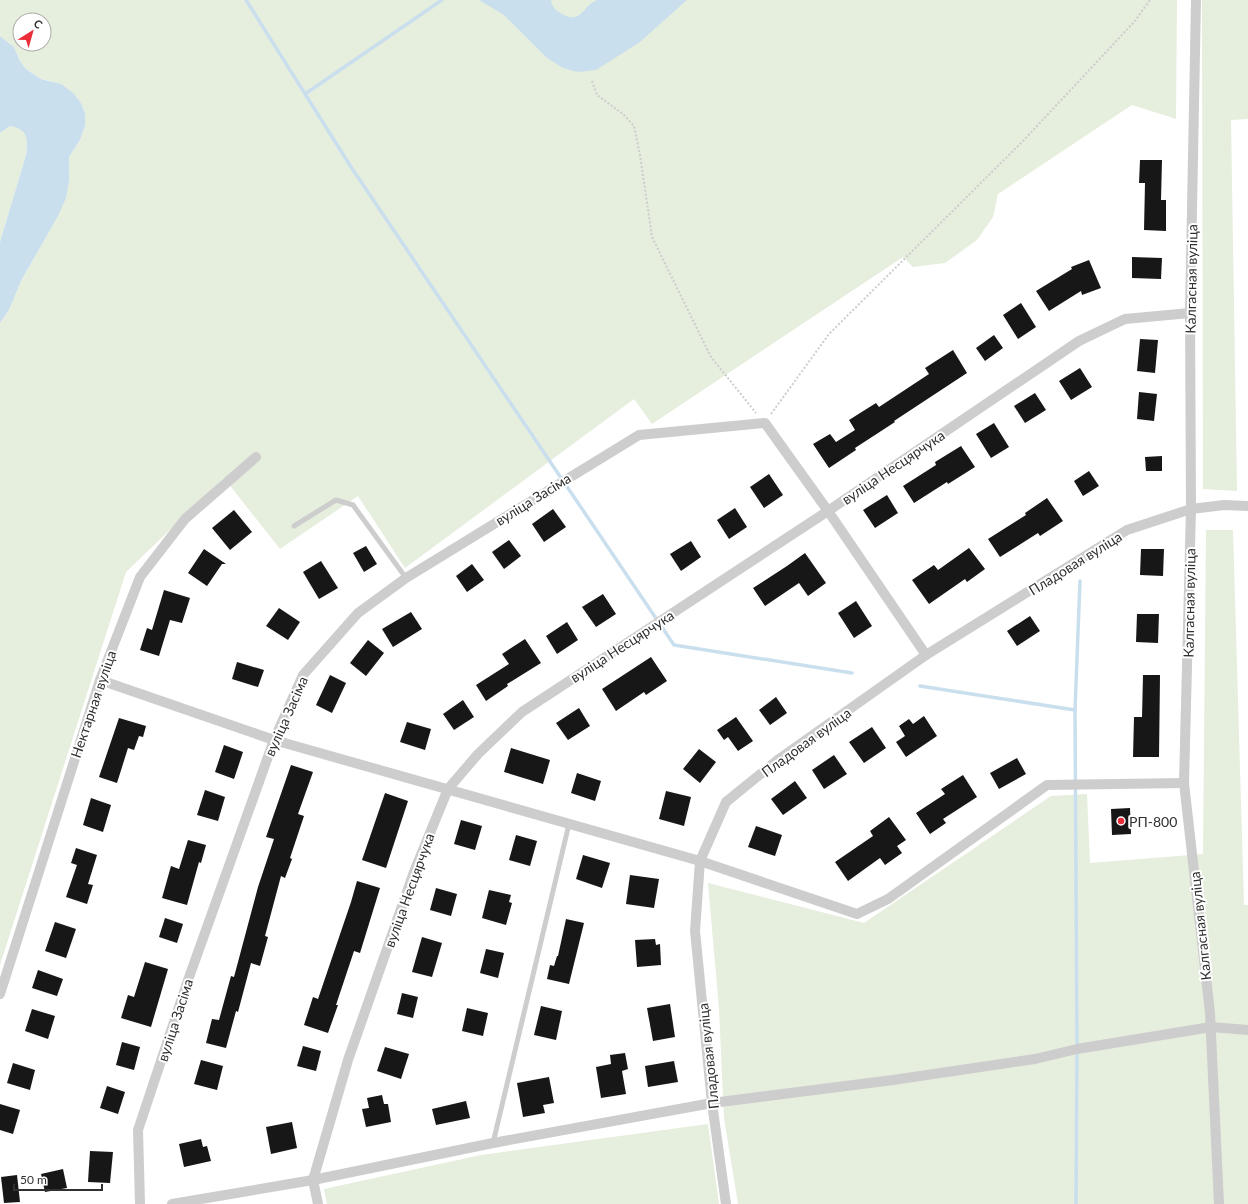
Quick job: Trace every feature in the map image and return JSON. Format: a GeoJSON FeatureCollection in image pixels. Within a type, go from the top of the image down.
{"type":"FeatureCollection","features":[{"type":"Feature","properties":{"kind":"street","name":"Калгасная вуліца"},"geometry":{"type":"LineString","coordinates":[[1196,0],[1190,313],[1191,509],[1184,783],[1211,1027],[1219,1204]]}},
{"type":"Feature","properties":{"kind":"street","name":"вуліца Несцярчука"},"geometry":{"type":"LineString","coordinates":[[318,1204],[313,1180],[348,1060],[414,872],[448,789],[478,754],[522,712],[828,511],[1079,341],[1125,319],[1190,313]]}},
{"type":"Feature","properties":{"kind":"street"},"geometry":{"type":"LineString","coordinates":[[765,423],[828,511],[926,655]]}},
{"type":"Feature","properties":{"kind":"street","name":"вуліца Засіма"},"geometry":{"type":"LineString","coordinates":[[140,1204],[138,1130],[187,983],[274,740],[303,675],[358,613],[406,578],[639,435],[765,423]]}},
{"type":"Feature","properties":{"kind":"street","name":"Нектарная вуліца"},"geometry":{"type":"LineString","coordinates":[[0,994],[100,680],[140,577],[185,519],[256,457]]}},
{"type":"Feature","properties":{"kind":"street","name":"Пладовая вуліца"},"geometry":{"type":"LineString","coordinates":[[726,1204],[712,1103],[695,931],[700,861],[726,802],[780,759],[926,655],[1127,530],[1191,509],[1224,505],[1248,506]]}},
{"type":"Feature","properties":{"kind":"street"},"geometry":{"type":"LineString","coordinates":[[100,680],[274,740],[700,861],[857,914],[888,900],[1047,785],[1184,783]]}},
{"type":"Feature","properties":{"kind":"street"},"geometry":{"type":"LineString","coordinates":[[172,1204],[313,1180],[492,1143],[712,1103],[893,1080],[1035,1059],[1077,1049],[1211,1027],[1248,1030]]}},
{"type":"Feature","properties":{"kind":"lane"},"geometry":{"type":"LineString","coordinates":[[294,526],[336,500],[353,505],[406,578]]}},
{"type":"Feature","properties":{"kind":"lane"},"geometry":{"type":"LineString","coordinates":[[492,1143],[568,824]]}},
{"type":"Feature","properties":{"kind":"path"},"geometry":{"type":"LineString","coordinates":[[592,81],[597,95],[623,114],[634,126],[640,154],[652,237],[711,357],[765,423],[829,334],[1023,141],[1134,22],[1150,0]]}},
{"type":"Feature","properties":{"kind":"green space"},"geometry":{"type":"Polygon","coordinates":[[[0,0],[1177,0],[1176,119],[1132,105],[998,194],[993,217],[977,240],[945,263],[913,267],[903,257],[652,424],[634,399],[405,568],[358,496],[280,549],[224,478],[126,572],[0,965],[0,323],[9,310],[21,281],[58,216],[69,181],[69,157],[80,140],[85,126],[85,113],[81,103],[51,81],[41,79],[26,69],[16,52],[52,52],[52,12],[12,12],[12,45],[0,36],[0,0]]]}},
{"type":"Feature","properties":{"kind":"green space"},"geometry":{"type":"Polygon","coordinates":[[[1202,0],[1248,0],[1248,119],[1231,120],[1237,491],[1203,489],[1202,0]]]}},
{"type":"Feature","properties":{"kind":"green space"},"geometry":{"type":"Polygon","coordinates":[[[10,126],[16,127],[24,132],[27,140],[27,149],[0,242],[0,133],[10,126]]]}},
{"type":"Feature","properties":{"kind":"green space"},"geometry":{"type":"Polygon","coordinates":[[[1206,530],[1233,530],[1244,905],[1248,905],[1248,1204],[738,1204],[724,1118],[719,1009],[708,883],[864,923],[1051,796],[1087,794],[1090,863],[1203,854],[1206,530]]]}},
{"type":"Feature","properties":{"kind":"green space"},"geometry":{"type":"Polygon","coordinates":[[[708,1124],[719,1204],[327,1204],[324,1189],[481,1155],[708,1124]]]}},
{"type":"Feature","properties":{"kind":"water"},"geometry":{"type":"Polygon","coordinates":[[[479,0],[551,0],[553,7],[558,12],[569,17],[574,17],[578,16],[588,6],[597,0],[687,0],[640,42],[596,70],[578,72],[563,68],[547,58],[504,15],[479,0]]]}},
{"type":"Feature","properties":{"kind":"water"},"geometry":{"type":"Polygon","coordinates":[[[0,36],[12,45],[12,52],[16,52],[26,69],[41,79],[61,84],[73,93],[81,103],[85,113],[85,126],[80,140],[69,157],[69,181],[66,198],[58,216],[21,281],[9,310],[0,323],[0,242],[26,155],[27,140],[24,132],[16,127],[10,126],[0,133],[0,36]]]}},
{"type":"Feature","properties":{"kind":"building"},"geometry":{"type":"Polygon","coordinates":[[[1140,160],[1162,160],[1161,200],[1166,200],[1166,231],[1144,230],[1145,183],[1139,183],[1140,160]]]}},
{"type":"Feature","properties":{"kind":"building"},"geometry":{"type":"Polygon","coordinates":[[[1132,257],[1162,258],[1161,279],[1132,278],[1132,257]]]}},
{"type":"Feature","properties":{"kind":"building"},"geometry":{"type":"Polygon","coordinates":[[[1089,260],[1101,288],[1082,295],[1081,291],[1049,311],[1036,291],[1072,269],[1071,267],[1089,260]]]}},
{"type":"Feature","properties":{"kind":"building"},"geometry":{"type":"Polygon","coordinates":[[[1021,303],[1036,327],[1018,339],[1003,315],[1021,303]]]}},
{"type":"Feature","properties":{"kind":"building"},"geometry":{"type":"Polygon","coordinates":[[[994,335],[1003,348],[985,361],[976,348],[994,335]]]}},
{"type":"Feature","properties":{"kind":"building"},"geometry":{"type":"Polygon","coordinates":[[[1140,339],[1158,340],[1155,373],[1137,371],[1140,339]]]}},
{"type":"Feature","properties":{"kind":"building"},"geometry":{"type":"Polygon","coordinates":[[[953,350],[967,373],[894,421],[895,422],[855,448],[856,450],[829,468],[813,444],[830,434],[836,442],[855,430],[849,420],[876,403],[879,407],[929,374],[925,368],[953,350]]]}},
{"type":"Feature","properties":{"kind":"building"},"geometry":{"type":"Polygon","coordinates":[[[1080,368],[1092,387],[1071,400],[1059,381],[1080,368]]]}},
{"type":"Feature","properties":{"kind":"building"},"geometry":{"type":"Polygon","coordinates":[[[1139,392],[1157,394],[1154,421],[1137,419],[1139,392]]]}},
{"type":"Feature","properties":{"kind":"building"},"geometry":{"type":"Polygon","coordinates":[[[1035,393],[1046,410],[1025,423],[1014,406],[1035,393]]]}},
{"type":"Feature","properties":{"kind":"building"},"geometry":{"type":"Polygon","coordinates":[[[994,423],[1009,447],[991,458],[976,434],[994,423]]]}},
{"type":"Feature","properties":{"kind":"building"},"geometry":{"type":"Polygon","coordinates":[[[961,446],[975,467],[948,484],[947,482],[914,503],[903,486],[936,465],[935,462],[961,446]]]}},
{"type":"Feature","properties":{"kind":"building"},"geometry":{"type":"Polygon","coordinates":[[[1162,456],[1162,471],[1146,471],[1145,457],[1162,456]]]}},
{"type":"Feature","properties":{"kind":"building"},"geometry":{"type":"Polygon","coordinates":[[[1089,471],[1099,486],[1083,496],[1074,481],[1089,471]]]}},
{"type":"Feature","properties":{"kind":"building"},"geometry":{"type":"Polygon","coordinates":[[[769,474],[783,495],[764,508],[750,487],[769,474]]]}},
{"type":"Feature","properties":{"kind":"building"},"geometry":{"type":"Polygon","coordinates":[[[887,495],[898,513],[875,528],[863,510],[887,495]]]}},
{"type":"Feature","properties":{"kind":"building"},"geometry":{"type":"Polygon","coordinates":[[[1047,498],[1063,521],[1040,536],[1038,533],[1000,557],[988,539],[1026,515],[1025,513],[1047,498]]]}},
{"type":"Feature","properties":{"kind":"building"},"geometry":{"type":"Polygon","coordinates":[[[735,508],[747,527],[729,539],[717,520],[735,508]]]}},
{"type":"Feature","properties":{"kind":"building"},"geometry":{"type":"Polygon","coordinates":[[[553,509],[566,527],[544,542],[532,524],[553,509]]]}},
{"type":"Feature","properties":{"kind":"building"},"geometry":{"type":"Polygon","coordinates":[[[234,510],[252,532],[230,550],[212,528],[234,510]]]}},
{"type":"Feature","properties":{"kind":"building"},"geometry":{"type":"Polygon","coordinates":[[[509,540],[521,556],[504,569],[492,552],[509,540]]]}},
{"type":"Feature","properties":{"kind":"building"},"geometry":{"type":"Polygon","coordinates":[[[691,541],[701,557],[681,571],[670,554],[691,541]]]}},
{"type":"Feature","properties":{"kind":"building"},"geometry":{"type":"Polygon","coordinates":[[[366,546],[377,564],[364,572],[353,553],[366,546]]]}},
{"type":"Feature","properties":{"kind":"building"},"geometry":{"type":"Polygon","coordinates":[[[969,548],[985,569],[967,582],[965,579],[929,604],[912,580],[934,565],[938,570],[969,548]]]}},
{"type":"Feature","properties":{"kind":"building"},"geometry":{"type":"Polygon","coordinates":[[[204,549],[226,564],[222,564],[207,586],[188,573],[204,549]]]}},
{"type":"Feature","properties":{"kind":"building"},"geometry":{"type":"Polygon","coordinates":[[[1141,549],[1164,549],[1163,576],[1140,575],[1141,549]]]}},
{"type":"Feature","properties":{"kind":"building"},"geometry":{"type":"Polygon","coordinates":[[[805,553],[826,583],[808,596],[799,583],[765,606],[753,588],[805,553]]]}},
{"type":"Feature","properties":{"kind":"building"},"geometry":{"type":"Polygon","coordinates":[[[321,561],[338,588],[319,599],[303,572],[321,561]]]}},
{"type":"Feature","properties":{"kind":"building"},"geometry":{"type":"Polygon","coordinates":[[[472,564],[484,580],[467,592],[456,576],[472,564]]]}},
{"type":"Feature","properties":{"kind":"building"},"geometry":{"type":"Polygon","coordinates":[[[164,590],[190,598],[182,623],[170,620],[159,656],[140,650],[147,628],[152,630],[164,590]]]}},
{"type":"Feature","properties":{"kind":"building"},"geometry":{"type":"Polygon","coordinates":[[[603,594],[616,614],[596,627],[582,607],[603,594]]]}},
{"type":"Feature","properties":{"kind":"building"},"geometry":{"type":"Polygon","coordinates":[[[856,601],[872,626],[854,638],[838,613],[856,601]]]}},
{"type":"Feature","properties":{"kind":"building"},"geometry":{"type":"Polygon","coordinates":[[[279,608],[300,622],[288,640],[266,626],[279,608]]]}},
{"type":"Feature","properties":{"kind":"building"},"geometry":{"type":"Polygon","coordinates":[[[411,612],[422,629],[393,647],[382,629],[411,612]]]}},
{"type":"Feature","properties":{"kind":"building"},"geometry":{"type":"Polygon","coordinates":[[[1137,614],[1159,614],[1158,643],[1136,642],[1137,614]]]}},
{"type":"Feature","properties":{"kind":"building"},"geometry":{"type":"Polygon","coordinates":[[[1030,616],[1040,631],[1017,646],[1007,631],[1030,616]]]}},
{"type":"Feature","properties":{"kind":"building"},"geometry":{"type":"Polygon","coordinates":[[[567,622],[578,640],[557,654],[546,636],[567,622]]]}},
{"type":"Feature","properties":{"kind":"building"},"geometry":{"type":"Polygon","coordinates":[[[525,639],[541,663],[507,684],[508,686],[486,701],[476,685],[509,664],[502,654],[525,639]]]}},
{"type":"Feature","properties":{"kind":"building"},"geometry":{"type":"Polygon","coordinates":[[[368,640],[384,653],[366,676],[350,663],[368,640]]]}},
{"type":"Feature","properties":{"kind":"building"},"geometry":{"type":"Polygon","coordinates":[[[651,657],[667,681],[646,695],[644,692],[616,711],[602,689],[651,657]]]}},
{"type":"Feature","properties":{"kind":"building"},"geometry":{"type":"Polygon","coordinates":[[[237,662],[264,670],[258,687],[232,679],[237,662]]]}},
{"type":"Feature","properties":{"kind":"building"},"geometry":{"type":"Polygon","coordinates":[[[330,675],[346,683],[332,713],[316,705],[330,675]]]}},
{"type":"Feature","properties":{"kind":"building"},"geometry":{"type":"Polygon","coordinates":[[[1143,675],[1160,675],[1159,757],[1133,757],[1134,717],[1142,717],[1143,675]]]}},
{"type":"Feature","properties":{"kind":"building"},"geometry":{"type":"Polygon","coordinates":[[[776,697],[787,713],[770,725],[759,710],[776,697]]]}},
{"type":"Feature","properties":{"kind":"building"},"geometry":{"type":"Polygon","coordinates":[[[463,700],[474,717],[454,730],[443,714],[463,700]]]}},
{"type":"Feature","properties":{"kind":"building"},"geometry":{"type":"Polygon","coordinates":[[[579,708],[590,726],[568,740],[556,723],[579,708]]]}},
{"type":"Feature","properties":{"kind":"building"},"geometry":{"type":"Polygon","coordinates":[[[924,716],[937,736],[906,757],[896,742],[905,736],[899,726],[909,719],[913,724],[924,716]]]}},
{"type":"Feature","properties":{"kind":"building"},"geometry":{"type":"Polygon","coordinates":[[[736,717],[753,741],[738,751],[728,737],[724,740],[717,730],[736,717]]]}},
{"type":"Feature","properties":{"kind":"building"},"geometry":{"type":"Polygon","coordinates":[[[119,718],[146,726],[143,737],[139,736],[134,750],[128,748],[117,783],[99,777],[119,718]]]}},
{"type":"Feature","properties":{"kind":"building"},"geometry":{"type":"Polygon","coordinates":[[[407,722],[431,729],[425,750],[400,742],[407,722]]]}},
{"type":"Feature","properties":{"kind":"building"},"geometry":{"type":"Polygon","coordinates":[[[872,727],[886,748],[864,763],[849,742],[872,727]]]}},
{"type":"Feature","properties":{"kind":"building"},"geometry":{"type":"Polygon","coordinates":[[[224,745],[243,752],[234,779],[215,772],[224,745]]]}},
{"type":"Feature","properties":{"kind":"building"},"geometry":{"type":"Polygon","coordinates":[[[511,748],[550,760],[543,784],[504,772],[511,748]]]}},
{"type":"Feature","properties":{"kind":"building"},"geometry":{"type":"Polygon","coordinates":[[[699,749],[716,762],[700,783],[683,769],[699,749]]]}},
{"type":"Feature","properties":{"kind":"building"},"geometry":{"type":"Polygon","coordinates":[[[834,755],[847,774],[824,789],[812,770],[834,755]]]}},
{"type":"Feature","properties":{"kind":"building"},"geometry":{"type":"Polygon","coordinates":[[[1017,758],[1026,774],[999,789],[990,773],[1017,758]]]}},
{"type":"Feature","properties":{"kind":"building"},"geometry":{"type":"Polygon","coordinates":[[[291,765],[313,772],[298,814],[304,816],[290,858],[292,859],[285,878],[281,876],[265,936],[268,937],[260,966],[251,963],[238,1012],[236,1011],[226,1048],[206,1043],[212,1019],[219,1020],[231,976],[234,977],[258,887],[274,839],[266,837],[291,765]]]}},
{"type":"Feature","properties":{"kind":"building"},"geometry":{"type":"Polygon","coordinates":[[[577,773],[601,781],[595,801],[571,793],[577,773]]]}},
{"type":"Feature","properties":{"kind":"building"},"geometry":{"type":"Polygon","coordinates":[[[963,775],[977,797],[943,819],[946,823],[930,834],[916,813],[945,794],[941,789],[963,775]]]}},
{"type":"Feature","properties":{"kind":"building"},"geometry":{"type":"Polygon","coordinates":[[[795,781],[807,798],[783,815],[771,799],[795,781]]]}},
{"type":"Feature","properties":{"kind":"building"},"geometry":{"type":"Polygon","coordinates":[[[205,790],[225,797],[218,821],[197,815],[205,790]]]}},
{"type":"Feature","properties":{"kind":"building"},"geometry":{"type":"Polygon","coordinates":[[[666,791],[691,797],[684,826],[659,819],[666,791]]]}},
{"type":"Feature","properties":{"kind":"building"},"geometry":{"type":"Polygon","coordinates":[[[385,793],[408,801],[386,868],[362,860],[385,793]]]}},
{"type":"Feature","properties":{"kind":"building"},"geometry":{"type":"Polygon","coordinates":[[[91,798],[111,805],[103,832],[83,825],[91,798]]]}},
{"type":"Feature","properties":{"kind":"building","name":"РП-800"},"geometry":{"type":"Polygon","coordinates":[[[1130,808],[1131,834],[1112,835],[1111,809],[1130,808]]]}},
{"type":"Feature","properties":{"kind":"building"},"geometry":{"type":"Polygon","coordinates":[[[889,817],[906,840],[897,846],[902,853],[885,865],[880,858],[848,881],[835,862],[873,836],[870,831],[889,817]]]}},
{"type":"Feature","properties":{"kind":"building"},"geometry":{"type":"Polygon","coordinates":[[[461,820],[482,826],[475,850],[454,844],[461,820]]]}},
{"type":"Feature","properties":{"kind":"building"},"geometry":{"type":"Polygon","coordinates":[[[756,826],[782,835],[775,856],[748,847],[756,826]]]}},
{"type":"Feature","properties":{"kind":"building"},"geometry":{"type":"Polygon","coordinates":[[[516,835],[537,841],[530,866],[509,860],[516,835]]]}},
{"type":"Feature","properties":{"kind":"building"},"geometry":{"type":"Polygon","coordinates":[[[188,840],[206,845],[201,863],[199,862],[187,905],[162,898],[171,866],[179,869],[188,840]]]}},
{"type":"Feature","properties":{"kind":"building"},"geometry":{"type":"Polygon","coordinates":[[[76,848],[97,855],[88,884],[93,885],[87,904],[66,897],[77,865],[71,863],[76,848]]]}},
{"type":"Feature","properties":{"kind":"building"},"geometry":{"type":"Polygon","coordinates":[[[583,855],[610,863],[602,888],[576,879],[583,855]]]}},
{"type":"Feature","properties":{"kind":"building"},"geometry":{"type":"Polygon","coordinates":[[[630,875],[659,879],[654,908],[626,904],[630,875]]]}},
{"type":"Feature","properties":{"kind":"building"},"geometry":{"type":"Polygon","coordinates":[[[357,881],[380,888],[360,953],[354,951],[328,1033],[304,1025],[313,997],[318,999],[357,881]]]}},
{"type":"Feature","properties":{"kind":"building"},"geometry":{"type":"Polygon","coordinates":[[[436,888],[457,894],[451,916],[430,910],[436,888]]]}},
{"type":"Feature","properties":{"kind":"building"},"geometry":{"type":"Polygon","coordinates":[[[489,890],[511,895],[509,902],[512,903],[506,925],[482,918],[489,890]]]}},
{"type":"Feature","properties":{"kind":"building"},"geometry":{"type":"Polygon","coordinates":[[[165,918],[183,924],[177,943],[159,937],[165,918]]]}},
{"type":"Feature","properties":{"kind":"building"},"geometry":{"type":"Polygon","coordinates":[[[566,919],[584,923],[569,984],[547,979],[550,965],[554,966],[558,956],[566,919]]]}},
{"type":"Feature","properties":{"kind":"building"},"geometry":{"type":"Polygon","coordinates":[[[55,922],[76,929],[66,958],[45,951],[55,922]]]}},
{"type":"Feature","properties":{"kind":"building"},"geometry":{"type":"Polygon","coordinates":[[[422,937],[442,943],[432,977],[412,972],[422,937]]]}},
{"type":"Feature","properties":{"kind":"building"},"geometry":{"type":"Polygon","coordinates":[[[655,939],[656,945],[660,944],[661,965],[637,967],[635,940],[655,939]]]}},
{"type":"Feature","properties":{"kind":"building"},"geometry":{"type":"Polygon","coordinates":[[[486,949],[504,953],[498,978],[480,973],[486,949]]]}},
{"type":"Feature","properties":{"kind":"building"},"geometry":{"type":"Polygon","coordinates":[[[145,962],[168,969],[151,1027],[121,1018],[128,995],[134,997],[145,962]]]}},
{"type":"Feature","properties":{"kind":"building"},"geometry":{"type":"Polygon","coordinates":[[[38,970],[63,979],[57,996],[32,988],[38,970]]]}},
{"type":"Feature","properties":{"kind":"building"},"geometry":{"type":"Polygon","coordinates":[[[402,993],[418,997],[413,1018],[397,1014],[402,993]]]}},
{"type":"Feature","properties":{"kind":"building"},"geometry":{"type":"Polygon","coordinates":[[[670,1004],[675,1037],[653,1041],[647,1008],[670,1004]]]}},
{"type":"Feature","properties":{"kind":"building"},"geometry":{"type":"Polygon","coordinates":[[[541,1006],[562,1011],[556,1040],[534,1035],[541,1006]]]}},
{"type":"Feature","properties":{"kind":"building"},"geometry":{"type":"Polygon","coordinates":[[[467,1008],[488,1013],[483,1036],[462,1031],[467,1008]]]}},
{"type":"Feature","properties":{"kind":"building"},"geometry":{"type":"Polygon","coordinates":[[[32,1009],[55,1016],[48,1039],[25,1031],[32,1009]]]}},
{"type":"Feature","properties":{"kind":"building"},"geometry":{"type":"Polygon","coordinates":[[[122,1042],[140,1047],[134,1070],[116,1065],[122,1042]]]}},
{"type":"Feature","properties":{"kind":"building"},"geometry":{"type":"Polygon","coordinates":[[[303,1046],[321,1051],[316,1071],[297,1066],[303,1046]]]}},
{"type":"Feature","properties":{"kind":"building"},"geometry":{"type":"Polygon","coordinates":[[[385,1047],[409,1054],[401,1079],[377,1071],[385,1047]]]}},
{"type":"Feature","properties":{"kind":"building"},"geometry":{"type":"Polygon","coordinates":[[[625,1053],[628,1069],[622,1071],[626,1094],[601,1098],[596,1067],[611,1064],[610,1055],[625,1053]]]}},
{"type":"Feature","properties":{"kind":"building"},"geometry":{"type":"Polygon","coordinates":[[[201,1060],[223,1066],[217,1090],[194,1084],[201,1060]]]}},
{"type":"Feature","properties":{"kind":"building"},"geometry":{"type":"Polygon","coordinates":[[[674,1061],[678,1082],[648,1087],[645,1066],[674,1061]]]}},
{"type":"Feature","properties":{"kind":"building"},"geometry":{"type":"Polygon","coordinates":[[[13,1063],[35,1070],[30,1090],[7,1083],[13,1063]]]}},
{"type":"Feature","properties":{"kind":"building"},"geometry":{"type":"Polygon","coordinates":[[[549,1077],[554,1103],[543,1105],[545,1113],[523,1117],[517,1083],[549,1077]]]}},
{"type":"Feature","properties":{"kind":"building"},"geometry":{"type":"Polygon","coordinates":[[[107,1086],[125,1092],[118,1114],[100,1108],[107,1086]]]}},
{"type":"Feature","properties":{"kind":"building"},"geometry":{"type":"Polygon","coordinates":[[[382,1095],[384,1104],[388,1104],[391,1122],[366,1127],[362,1109],[369,1108],[367,1098],[382,1095]]]}},
{"type":"Feature","properties":{"kind":"building"},"geometry":{"type":"Polygon","coordinates":[[[466,1101],[470,1118],[436,1125],[432,1109],[466,1101]]]}},
{"type":"Feature","properties":{"kind":"building"},"geometry":{"type":"Polygon","coordinates":[[[0,1104],[20,1110],[13,1134],[0,1130],[0,1104]]]}},
{"type":"Feature","properties":{"kind":"building"},"geometry":{"type":"Polygon","coordinates":[[[292,1122],[297,1148],[271,1154],[266,1127],[292,1122]]]}},
{"type":"Feature","properties":{"kind":"building"},"geometry":{"type":"Polygon","coordinates":[[[201,1139],[203,1147],[207,1146],[211,1161],[184,1167],[179,1144],[201,1139]]]}},
{"type":"Feature","properties":{"kind":"building"},"geometry":{"type":"Polygon","coordinates":[[[90,1151],[113,1152],[110,1183],[88,1182],[90,1151]]]}},
{"type":"Feature","properties":{"kind":"building"},"geometry":{"type":"Polygon","coordinates":[[[63,1169],[67,1188],[45,1192],[41,1174],[63,1169]]]}},
{"type":"Feature","properties":{"kind":"building"},"geometry":{"type":"Polygon","coordinates":[[[17,1175],[20,1202],[4,1203],[1,1177],[17,1175]]]}},
{"type":"Feature","properties":{"kind":"waterway"},"geometry":{"type":"LineString","coordinates":[[246,0],[351,167],[674,645],[852,673]]}},
{"type":"Feature","properties":{"kind":"waterway"},"geometry":{"type":"LineString","coordinates":[[305,94],[442,0]]}},
{"type":"Feature","properties":{"kind":"waterway"},"geometry":{"type":"LineString","coordinates":[[1076,1204],[1077,1049],[1075,710],[1080,581]]}},
{"type":"Feature","properties":{"kind":"waterway"},"geometry":{"type":"LineString","coordinates":[[920,686],[1075,710]]}},
{"type":"Feature","properties":{"kind":"place","name":"РП-800"},"geometry":{"type":"Point","coordinates":[1121,821]}}]}
